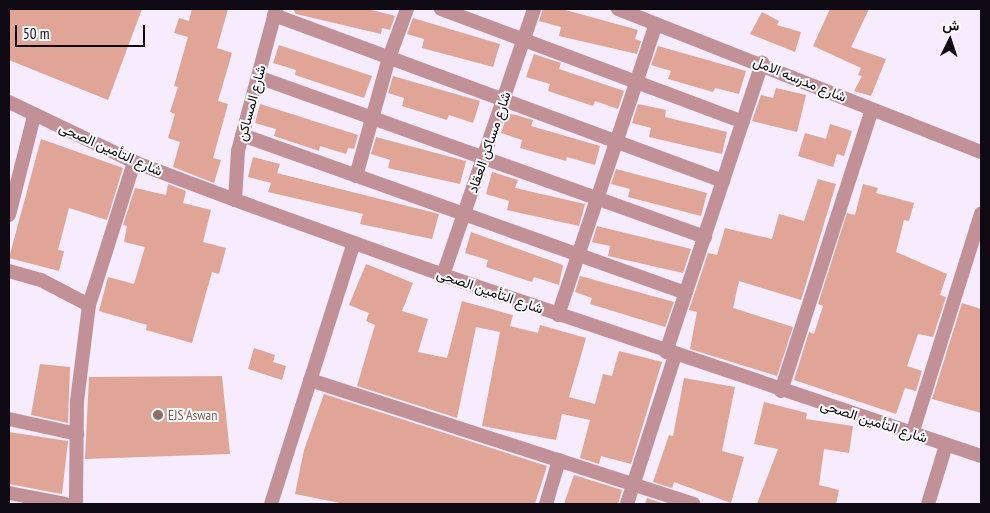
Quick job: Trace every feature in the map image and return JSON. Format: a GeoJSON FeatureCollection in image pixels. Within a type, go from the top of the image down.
{"type":"FeatureCollection","features":[{"type":"Feature","properties":{"kind":"street"},"geometry":{"type":"LineString","coordinates":[[356,176],[388,58],[408,9]]}},
{"type":"Feature","properties":{"kind":"street"},"geometry":{"type":"LineString","coordinates":[[441,9],[743,122]]}},
{"type":"Feature","properties":{"kind":"street","name":"شارع مساكن العقاد"},"geometry":{"type":"LineString","coordinates":[[443,275],[534,9]]}},
{"type":"Feature","properties":{"kind":"street","name":"شارع مدرسه الامل"},"geometry":{"type":"LineString","coordinates":[[618,9],[650,17],[981,152]]}},
{"type":"Feature","properties":{"kind":"street"},"geometry":{"type":"LineString","coordinates":[[275,12],[388,58],[723,181]]}},
{"type":"Feature","properties":{"kind":"street","name":"شارع المساكن"},"geometry":{"type":"LineString","coordinates":[[235,200],[235,167],[275,12]]}},
{"type":"Feature","properties":{"kind":"street"},"geometry":{"type":"LineString","coordinates":[[558,315],[637,82],[650,17]]}},
{"type":"Feature","properties":{"kind":"street"},"geometry":{"type":"LineString","coordinates":[[627,504],[671,353],[686,293],[762,63]]}},
{"type":"Feature","properties":{"kind":"street"},"geometry":{"type":"LineString","coordinates":[[258,77],[705,237]]}},
{"type":"Feature","properties":{"kind":"street","name":"شارع التأمين الصحى"},"geometry":{"type":"LineString","coordinates":[[9,102],[34,116],[134,162],[235,200],[558,315],[981,456]]}},
{"type":"Feature","properties":{"kind":"street"},"geometry":{"type":"LineString","coordinates":[[781,390],[872,108]]}},
{"type":"Feature","properties":{"kind":"street"},"geometry":{"type":"LineString","coordinates":[[9,215],[34,116]]}},
{"type":"Feature","properties":{"kind":"street"},"geometry":{"type":"LineString","coordinates":[[242,135],[686,293]]}},
{"type":"Feature","properties":{"kind":"street"},"geometry":{"type":"LineString","coordinates":[[76,504],[77,401],[89,305],[134,162]]}},
{"type":"Feature","properties":{"kind":"street"},"geometry":{"type":"LineString","coordinates":[[912,434],[981,214]]}},
{"type":"Feature","properties":{"kind":"street"},"geometry":{"type":"LineString","coordinates":[[274,503],[310,380],[354,243]]}},
{"type":"Feature","properties":{"kind":"street"},"geometry":{"type":"LineString","coordinates":[[9,271],[41,280],[89,305]]}},
{"type":"Feature","properties":{"kind":"street"},"geometry":{"type":"LineString","coordinates":[[310,380],[693,504]]}},
{"type":"Feature","properties":{"kind":"street"},"geometry":{"type":"LineString","coordinates":[[9,419],[77,434]]}},
{"type":"Feature","properties":{"kind":"street"},"geometry":{"type":"LineString","coordinates":[[928,504],[946,445]]}},
{"type":"Feature","properties":{"kind":"street"},"geometry":{"type":"LineString","coordinates":[[546,504],[559,460]]}},
{"type":"Feature","properties":{"kind":"street"},"geometry":{"type":"LineString","coordinates":[[9,493],[65,504]]}},
{"type":"Feature","properties":{"kind":"building"},"geometry":{"type":"Polygon","coordinates":[[[9,9],[142,9],[108,100],[9,60],[9,9]]]}},
{"type":"Feature","properties":{"kind":"building"},"geometry":{"type":"Polygon","coordinates":[[[192,9],[228,9],[217,48],[232,53],[218,101],[228,104],[213,158],[221,160],[214,183],[173,167],[180,142],[168,138],[175,114],[170,112],[178,87],[174,86],[188,37],[174,33],[179,18],[189,21],[192,9]]]}},
{"type":"Feature","properties":{"kind":"building"},"geometry":{"type":"Polygon","coordinates":[[[293,9],[368,9],[395,16],[390,30],[382,28],[381,34],[296,14],[293,9]]]}},
{"type":"Feature","properties":{"kind":"building"},"geometry":{"type":"Polygon","coordinates":[[[543,9],[562,9],[638,30],[635,39],[641,41],[637,54],[559,36],[561,27],[539,21],[543,9]]]}},
{"type":"Feature","properties":{"kind":"building"},"geometry":{"type":"Polygon","coordinates":[[[830,9],[869,9],[851,47],[886,59],[871,96],[854,91],[862,76],[858,75],[861,68],[813,46],[830,9]]]}},
{"type":"Feature","properties":{"kind":"building"},"geometry":{"type":"Polygon","coordinates":[[[762,12],[779,21],[777,25],[801,32],[795,52],[750,34],[762,12]]]}},
{"type":"Feature","properties":{"kind":"building"},"geometry":{"type":"Polygon","coordinates":[[[413,18],[500,44],[493,67],[422,48],[424,39],[407,34],[413,18]]]}},
{"type":"Feature","properties":{"kind":"building"},"geometry":{"type":"Polygon","coordinates":[[[279,45],[372,76],[364,98],[295,75],[296,70],[273,63],[279,45]]]}},
{"type":"Feature","properties":{"kind":"building"},"geometry":{"type":"Polygon","coordinates":[[[658,46],[746,71],[739,94],[715,88],[713,92],[668,79],[671,71],[651,65],[658,46]]]}},
{"type":"Feature","properties":{"kind":"building"},"geometry":{"type":"Polygon","coordinates":[[[534,54],[561,63],[559,69],[624,91],[618,109],[595,101],[593,106],[548,91],[550,84],[526,77],[534,54]]]}},
{"type":"Feature","properties":{"kind":"building"},"geometry":{"type":"Polygon","coordinates":[[[393,76],[480,101],[473,123],[449,115],[447,120],[402,106],[404,98],[388,93],[393,76]]]}},
{"type":"Feature","properties":{"kind":"building"},"geometry":{"type":"Polygon","coordinates":[[[776,88],[806,95],[797,132],[752,121],[761,95],[773,98],[776,88]]]}},
{"type":"Feature","properties":{"kind":"building"},"geometry":{"type":"Polygon","coordinates":[[[260,104],[358,135],[354,149],[348,148],[346,154],[320,146],[319,151],[274,136],[276,129],[255,123],[260,104]]]}},
{"type":"Feature","properties":{"kind":"building"},"geometry":{"type":"Polygon","coordinates":[[[638,104],[666,110],[665,117],[727,132],[722,154],[649,137],[651,128],[632,123],[638,104]]]}},
{"type":"Feature","properties":{"kind":"building"},"geometry":{"type":"Polygon","coordinates":[[[508,113],[533,120],[531,126],[600,146],[595,165],[567,157],[566,161],[520,148],[522,140],[501,133],[508,113]]]}},
{"type":"Feature","properties":{"kind":"building"},"geometry":{"type":"Polygon","coordinates":[[[830,124],[852,131],[844,156],[837,154],[833,167],[798,156],[805,133],[826,139],[830,124]]]}},
{"type":"Feature","properties":{"kind":"building"},"geometry":{"type":"Polygon","coordinates":[[[376,137],[466,161],[460,184],[388,168],[390,160],[371,154],[376,137]]]}},
{"type":"Feature","properties":{"kind":"building"},"geometry":{"type":"Polygon","coordinates":[[[41,139],[123,168],[107,220],[69,208],[58,250],[64,251],[59,271],[9,258],[41,139]]]}},
{"type":"Feature","properties":{"kind":"building"},"geometry":{"type":"Polygon","coordinates":[[[253,157],[280,164],[277,173],[439,214],[432,239],[360,224],[363,214],[268,192],[271,183],[248,177],[253,157]]]}},
{"type":"Feature","properties":{"kind":"building"},"geometry":{"type":"Polygon","coordinates":[[[616,169],[707,193],[701,216],[628,197],[630,189],[611,184],[616,169]]]}},
{"type":"Feature","properties":{"kind":"building"},"geometry":{"type":"Polygon","coordinates":[[[492,172],[518,180],[515,188],[585,204],[579,226],[507,210],[509,201],[486,194],[492,172]]]}},
{"type":"Feature","properties":{"kind":"building"},"geometry":{"type":"Polygon","coordinates":[[[818,179],[836,184],[801,300],[739,281],[733,308],[793,327],[777,376],[690,349],[697,312],[689,310],[708,253],[717,255],[725,228],[772,239],[779,214],[804,221],[818,179]]]}},
{"type":"Feature","properties":{"kind":"building"},"geometry":{"type":"Polygon","coordinates":[[[168,184],[186,191],[183,203],[211,210],[203,242],[226,248],[219,274],[212,272],[192,343],[146,330],[147,325],[99,311],[108,277],[134,284],[145,247],[124,242],[127,226],[123,225],[135,188],[166,195],[168,184]]]}},
{"type":"Feature","properties":{"kind":"building"},"geometry":{"type":"Polygon","coordinates":[[[863,184],[878,188],[876,193],[914,203],[909,221],[904,220],[896,252],[947,274],[940,295],[946,297],[933,337],[918,334],[907,366],[922,371],[916,391],[905,388],[896,414],[794,380],[809,332],[814,334],[823,306],[818,304],[847,213],[855,215],[863,184]]]}},
{"type":"Feature","properties":{"kind":"building"},"geometry":{"type":"Polygon","coordinates":[[[597,226],[691,249],[683,273],[608,256],[610,246],[592,242],[597,226]]]}},
{"type":"Feature","properties":{"kind":"building"},"geometry":{"type":"Polygon","coordinates":[[[471,232],[563,265],[559,285],[534,277],[532,282],[486,267],[488,260],[465,253],[471,232]]]}},
{"type":"Feature","properties":{"kind":"building"},"geometry":{"type":"Polygon","coordinates":[[[366,264],[413,283],[402,311],[428,319],[418,352],[447,358],[462,301],[513,315],[510,326],[538,333],[540,325],[586,338],[569,397],[595,404],[603,374],[612,376],[619,351],[662,362],[631,464],[601,456],[599,464],[580,458],[590,420],[562,414],[556,440],[482,426],[500,332],[476,327],[457,418],[357,386],[375,325],[366,321],[369,313],[349,305],[366,264]]]}},
{"type":"Feature","properties":{"kind":"building"},"geometry":{"type":"Polygon","coordinates":[[[580,276],[674,302],[665,327],[590,304],[592,298],[575,292],[580,276]]]}},
{"type":"Feature","properties":{"kind":"building"},"geometry":{"type":"Polygon","coordinates":[[[962,303],[981,309],[981,413],[932,399],[962,303]]]}},
{"type":"Feature","properties":{"kind":"building"},"geometry":{"type":"Polygon","coordinates":[[[254,348],[275,355],[273,362],[286,366],[282,380],[248,369],[254,348]]]}},
{"type":"Feature","properties":{"kind":"building"},"geometry":{"type":"Polygon","coordinates":[[[40,364],[70,367],[68,423],[31,415],[40,364]]]}},
{"type":"Feature","properties":{"kind":"building","name":"EJS Aswan"},"geometry":{"type":"Polygon","coordinates":[[[222,376],[230,454],[85,459],[89,377],[222,376]]]}},
{"type":"Feature","properties":{"kind":"building"},"geometry":{"type":"Polygon","coordinates":[[[684,378],[735,387],[722,451],[744,457],[731,503],[674,482],[672,488],[653,482],[669,435],[673,436],[684,378]]]}},
{"type":"Feature","properties":{"kind":"building"},"geometry":{"type":"Polygon","coordinates":[[[324,394],[547,466],[535,504],[345,504],[295,494],[304,450],[324,394]]]}},
{"type":"Feature","properties":{"kind":"building"},"geometry":{"type":"Polygon","coordinates":[[[764,402],[807,413],[806,419],[853,426],[849,453],[824,449],[819,485],[839,490],[836,504],[757,504],[778,449],[754,444],[764,402]]]}},
{"type":"Feature","properties":{"kind":"building"},"geometry":{"type":"Polygon","coordinates":[[[9,432],[68,441],[62,494],[9,484],[9,432]]]}},
{"type":"Feature","properties":{"kind":"building"},"geometry":{"type":"Polygon","coordinates":[[[574,475],[622,490],[618,504],[564,504],[574,475]]]}},
{"type":"Feature","properties":{"kind":"building"},"geometry":{"type":"Polygon","coordinates":[[[647,498],[665,504],[645,504],[647,498]]]}},
{"type":"Feature","properties":{"kind":"place","name":"EJS Aswan"},"geometry":{"type":"Point","coordinates":[158,415]}}]}
